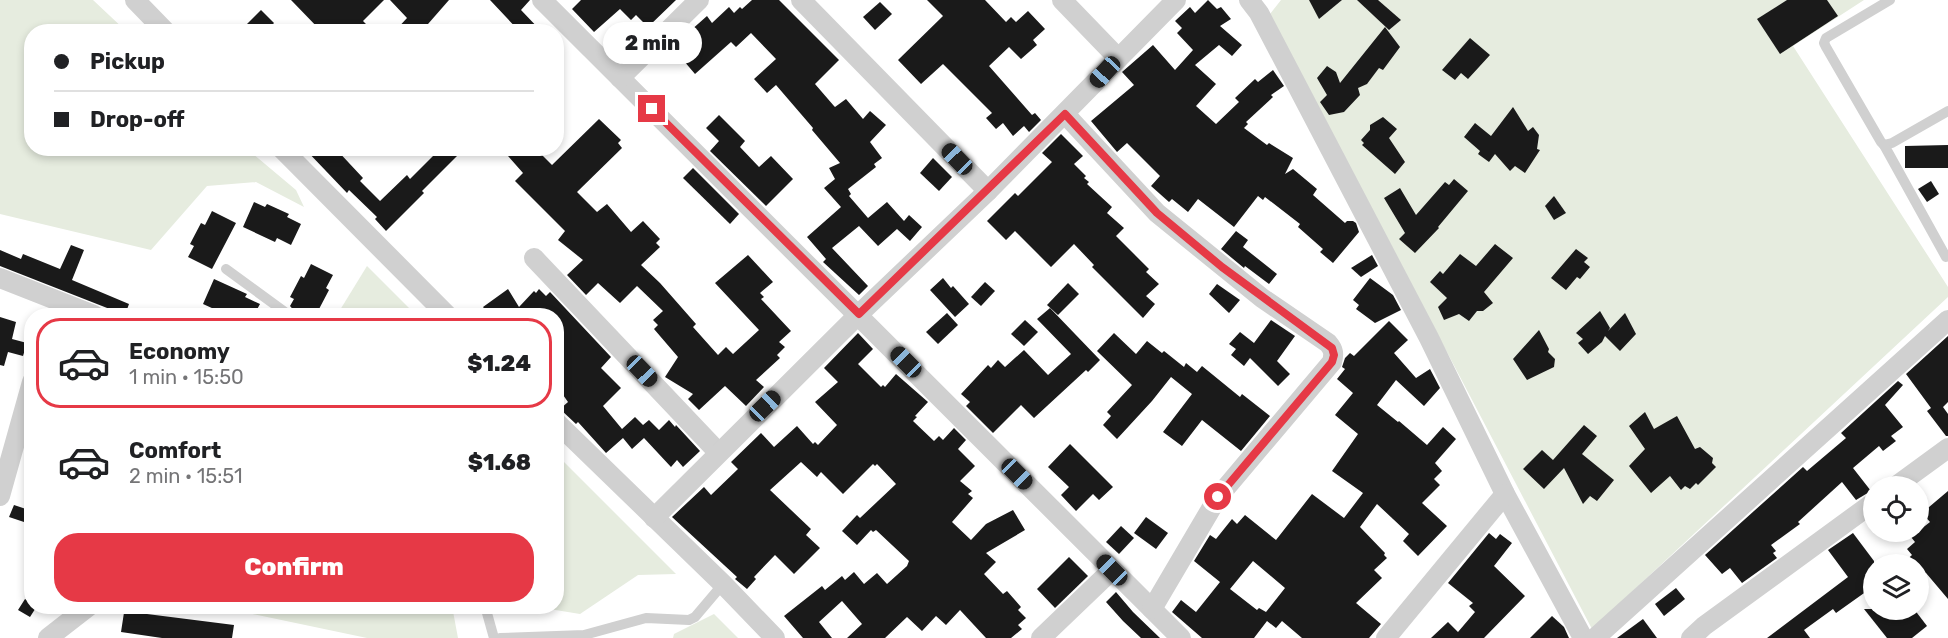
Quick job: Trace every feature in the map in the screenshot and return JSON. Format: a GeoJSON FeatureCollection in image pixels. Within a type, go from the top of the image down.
{"type":"FeatureCollection","features":[{"type":"Feature","properties":{"kind":"street"},"geometry":{"type":"LineString","coordinates":[[135,0],[158,24]]}},
{"type":"Feature","properties":{"kind":"street"},"geometry":{"type":"LineString","coordinates":[[542,0],[1181,638]]}},
{"type":"Feature","properties":{"kind":"street"},"geometry":{"type":"LineString","coordinates":[[620,78],[699,0]]}},
{"type":"Feature","properties":{"kind":"street"},"geometry":{"type":"LineString","coordinates":[[801,0],[988,191]]}},
{"type":"Feature","properties":{"kind":"street"},"geometry":{"type":"LineString","coordinates":[[1062,0],[1118,58]]}},
{"type":"Feature","properties":{"kind":"street"},"geometry":{"type":"LineString","coordinates":[[654,518],[718,452],[988,191],[1176,0]]}},
{"type":"Feature","properties":{"kind":"street"},"geometry":{"type":"LineString","coordinates":[[1259,4],[1429,338],[1504,494],[1583,638]]}},
{"type":"Feature","properties":{"kind":"street"},"geometry":{"type":"LineString","coordinates":[[1065,114],[1157,213],[1262,298],[1328,343],[1334,355],[1332,362],[1218,497],[1152,609]]}},
{"type":"Feature","properties":{"kind":"street"},"geometry":{"type":"LineString","coordinates":[[289,156],[440,308]]}},
{"type":"Feature","properties":{"kind":"street"},"geometry":{"type":"LineString","coordinates":[[534,258],[718,452]]}},
{"type":"Feature","properties":{"kind":"street"},"geometry":{"type":"LineString","coordinates":[[0,278],[52,307]]}},
{"type":"Feature","properties":{"kind":"street"},"geometry":{"type":"LineString","coordinates":[[1595,638],[1948,320]]}},
{"type":"Feature","properties":{"kind":"street"},"geometry":{"type":"LineString","coordinates":[[0,496],[24,410]]}},
{"type":"Feature","properties":{"kind":"street"},"geometry":{"type":"LineString","coordinates":[[564,430],[723,584],[775,638]]}},
{"type":"Feature","properties":{"kind":"street"},"geometry":{"type":"LineString","coordinates":[[1910,476],[1948,448]]}},
{"type":"Feature","properties":{"kind":"street"},"geometry":{"type":"LineString","coordinates":[[1386,638],[1504,494]]}},
{"type":"Feature","properties":{"kind":"street"},"geometry":{"type":"LineString","coordinates":[[1691,638],[1704,626],[1863,510]]}},
{"type":"Feature","properties":{"kind":"street"},"geometry":{"type":"LineString","coordinates":[[1041,638],[1112,570]]}},
{"type":"Feature","properties":{"kind":"street"},"geometry":{"type":"LineString","coordinates":[[48,638],[79,614]]}},
{"type":"Feature","properties":{"kind":"lane"},"geometry":{"type":"LineString","coordinates":[[1890,0],[1826,38],[1824,43],[1946,256]]}},
{"type":"Feature","properties":{"kind":"lane"},"geometry":{"type":"LineString","coordinates":[[1884,145],[1892,143],[1948,111]]}},
{"type":"Feature","properties":{"kind":"lane"},"geometry":{"type":"LineString","coordinates":[[226,269],[279,308]]}},
{"type":"Feature","properties":{"kind":"lane"},"geometry":{"type":"LineString","coordinates":[[500,638],[584,635],[646,618],[692,619],[723,584]]}},
{"type":"Feature","properties":{"kind":"lane"},"geometry":{"type":"LineString","coordinates":[[487,614],[494,638]]}},
{"type":"Feature","properties":{"kind":"shaded area"},"geometry":{"type":"Polygon","coordinates":[[[0,0],[93,0],[119,24],[24,24],[24,156],[255,156],[296,190],[304,207],[256,182],[207,186],[151,250],[0,214],[0,0]]]}},
{"type":"Feature","properties":{"kind":"shaded area"},"geometry":{"type":"Polygon","coordinates":[[[1281,0],[1864,0],[1793,46],[1948,287],[1948,297],[1592,629],[1270,14],[1281,0]]]}},
{"type":"Feature","properties":{"kind":"shaded area"},"geometry":{"type":"Polygon","coordinates":[[[367,266],[409,308],[341,308],[367,266]]]}},
{"type":"Feature","properties":{"kind":"shaded area"},"geometry":{"type":"Polygon","coordinates":[[[564,462],[676,574],[638,575],[580,614],[564,611],[564,462]]]}},
{"type":"Feature","properties":{"kind":"shaded area"},"geometry":{"type":"Polygon","coordinates":[[[253,614],[454,614],[458,638],[367,638],[253,614]]]}},
{"type":"Feature","properties":{"kind":"shaded area"},"geometry":{"type":"Polygon","coordinates":[[[714,614],[738,638],[673,638],[674,634],[714,614]]]}},
{"type":"Feature","properties":{"kind":"building"},"geometry":{"type":"Polygon","coordinates":[[[291,0],[384,0],[363,21],[366,24],[314,24],[291,0]]]}},
{"type":"Feature","properties":{"kind":"building"},"geometry":{"type":"Polygon","coordinates":[[[390,0],[449,0],[428,24],[401,24],[407,18],[390,0]]]}},
{"type":"Feature","properties":{"kind":"building"},"geometry":{"type":"Polygon","coordinates":[[[490,0],[530,0],[521,10],[534,24],[512,24],[490,0]]]}},
{"type":"Feature","properties":{"kind":"building"},"geometry":{"type":"Polygon","coordinates":[[[581,0],[676,0],[648,27],[636,15],[631,20],[620,9],[594,32],[572,9],[581,0]]]}},
{"type":"Feature","properties":{"kind":"building"},"geometry":{"type":"Polygon","coordinates":[[[752,0],[779,0],[839,60],[815,84],[835,107],[846,99],[863,119],[870,111],[886,125],[870,142],[882,158],[874,164],[876,167],[848,189],[851,194],[849,196],[868,218],[887,202],[904,221],[909,215],[922,227],[910,241],[897,229],[878,246],[859,226],[832,248],[868,286],[859,295],[823,262],[826,259],[807,237],[841,207],[824,188],[835,179],[829,168],[840,163],[776,85],[767,93],[754,79],[776,59],[751,33],[736,47],[731,42],[695,74],[672,47],[707,16],[712,23],[729,7],[734,13],[752,0]]]}},
{"type":"Feature","properties":{"kind":"building"},"geometry":{"type":"Polygon","coordinates":[[[927,0],[985,0],[1006,22],[1011,17],[1016,22],[1028,11],[1045,29],[1033,40],[1037,45],[1021,59],[1009,47],[989,66],[1032,115],[1035,113],[1041,120],[1029,132],[1024,126],[1013,136],[1003,123],[996,129],[986,118],[992,113],[943,64],[921,84],[898,60],[943,16],[927,0]]]}},
{"type":"Feature","properties":{"kind":"building"},"geometry":{"type":"Polygon","coordinates":[[[1208,0],[1217,9],[1221,7],[1231,19],[1220,26],[1242,45],[1232,56],[1219,45],[1195,65],[1216,84],[1196,106],[1216,124],[1239,102],[1235,98],[1255,79],[1258,82],[1273,70],[1284,86],[1271,95],[1273,97],[1246,122],[1248,124],[1244,128],[1267,145],[1269,143],[1293,158],[1285,174],[1293,169],[1317,189],[1313,195],[1345,223],[1353,221],[1356,223],[1359,232],[1333,263],[1320,252],[1323,249],[1298,227],[1300,224],[1265,197],[1263,200],[1258,196],[1234,227],[1198,199],[1188,212],[1172,199],[1169,202],[1151,186],[1160,176],[1127,143],[1117,152],[1091,121],[1134,85],[1122,72],[1153,45],[1175,70],[1193,50],[1177,33],[1182,28],[1175,21],[1190,7],[1195,13],[1208,0]]]}},
{"type":"Feature","properties":{"kind":"building"},"geometry":{"type":"Polygon","coordinates":[[[1309,0],[1342,0],[1319,19],[1309,0]]]}},
{"type":"Feature","properties":{"kind":"building"},"geometry":{"type":"Polygon","coordinates":[[[1357,0],[1378,0],[1401,20],[1389,30],[1357,0]]]}},
{"type":"Feature","properties":{"kind":"building"},"geometry":{"type":"Polygon","coordinates":[[[1787,0],[1827,0],[1838,16],[1780,54],[1757,19],[1787,0]]]}},
{"type":"Feature","properties":{"kind":"building"},"geometry":{"type":"Polygon","coordinates":[[[880,2],[892,14],[875,30],[863,17],[880,2]]]}},
{"type":"Feature","properties":{"kind":"building"},"geometry":{"type":"Polygon","coordinates":[[[261,10],[274,23],[273,24],[247,24],[261,10]]]}},
{"type":"Feature","properties":{"kind":"building"},"geometry":{"type":"Polygon","coordinates":[[[1385,27],[1400,47],[1383,70],[1379,68],[1367,84],[1358,88],[1360,95],[1344,112],[1329,115],[1320,102],[1327,95],[1317,78],[1327,66],[1336,72],[1340,83],[1385,27]]]}},
{"type":"Feature","properties":{"kind":"building"},"geometry":{"type":"Polygon","coordinates":[[[1470,38],[1490,55],[1468,79],[1461,73],[1455,80],[1442,70],[1470,38]]]}},
{"type":"Feature","properties":{"kind":"building"},"geometry":{"type":"Polygon","coordinates":[[[1513,107],[1528,131],[1533,127],[1539,135],[1537,149],[1540,150],[1525,173],[1515,166],[1510,171],[1495,154],[1489,162],[1478,154],[1480,151],[1464,137],[1475,123],[1491,136],[1513,107]]]}},
{"type":"Feature","properties":{"kind":"building"},"geometry":{"type":"Polygon","coordinates":[[[719,115],[745,141],[740,147],[759,167],[771,156],[793,179],[766,206],[710,151],[719,141],[706,128],[719,115]]]}},
{"type":"Feature","properties":{"kind":"building"},"geometry":{"type":"Polygon","coordinates":[[[1383,117],[1397,129],[1389,138],[1405,162],[1395,174],[1362,145],[1364,143],[1361,140],[1370,130],[1370,125],[1383,117]]]}},
{"type":"Feature","properties":{"kind":"building"},"geometry":{"type":"Polygon","coordinates":[[[599,119],[621,140],[618,143],[622,148],[577,192],[597,212],[607,204],[631,232],[643,221],[660,239],[656,243],[660,247],[641,265],[696,324],[693,327],[718,355],[726,347],[733,354],[759,330],[715,283],[748,255],[773,282],[760,293],[764,297],[761,299],[791,331],[779,342],[785,347],[777,355],[780,358],[756,380],[764,387],[746,406],[725,386],[699,410],[688,399],[693,394],[665,377],[678,357],[654,329],[658,325],[653,320],[663,311],[637,286],[620,303],[598,283],[586,295],[567,275],[583,260],[558,240],[565,231],[515,181],[523,173],[508,156],[543,156],[552,165],[564,156],[564,153],[599,119]]]}},
{"type":"Feature","properties":{"kind":"building"},"geometry":{"type":"Polygon","coordinates":[[[1061,134],[1083,156],[1074,164],[1086,176],[1084,178],[1089,182],[1087,184],[1112,207],[1107,213],[1124,228],[1116,236],[1149,269],[1146,272],[1159,284],[1146,296],[1155,304],[1143,318],[1092,267],[1094,265],[1074,244],[1051,267],[1015,231],[1006,240],[987,221],[1015,193],[1018,196],[1052,162],[1042,153],[1061,134]]]}},
{"type":"Feature","properties":{"kind":"building"},"geometry":{"type":"Polygon","coordinates":[[[1948,145],[1948,168],[1905,168],[1905,146],[1948,145]]]}},
{"type":"Feature","properties":{"kind":"building"},"geometry":{"type":"Polygon","coordinates":[[[312,156],[342,156],[363,178],[360,181],[380,201],[407,175],[410,179],[433,156],[457,156],[386,231],[375,219],[377,217],[349,190],[347,193],[312,156]]]}},
{"type":"Feature","properties":{"kind":"building"},"geometry":{"type":"Polygon","coordinates":[[[933,158],[952,177],[939,191],[920,173],[933,158]]]}},
{"type":"Feature","properties":{"kind":"building"},"geometry":{"type":"Polygon","coordinates":[[[693,168],[739,214],[730,224],[683,178],[693,168]]]}},
{"type":"Feature","properties":{"kind":"building"},"geometry":{"type":"Polygon","coordinates":[[[1454,179],[1468,191],[1439,228],[1415,253],[1399,239],[1405,233],[1384,198],[1400,188],[1416,215],[1445,182],[1449,185],[1454,179]]]}},
{"type":"Feature","properties":{"kind":"building"},"geometry":{"type":"Polygon","coordinates":[[[1931,181],[1939,194],[1927,202],[1918,189],[1931,181]]]}},
{"type":"Feature","properties":{"kind":"building"},"geometry":{"type":"Polygon","coordinates":[[[1554,196],[1566,213],[1554,220],[1545,206],[1554,196]]]}},
{"type":"Feature","properties":{"kind":"building"},"geometry":{"type":"Polygon","coordinates":[[[254,202],[265,207],[267,204],[289,214],[287,217],[301,224],[291,245],[277,238],[275,242],[243,227],[254,202]]]}},
{"type":"Feature","properties":{"kind":"building"},"geometry":{"type":"Polygon","coordinates":[[[212,211],[236,223],[212,269],[188,257],[194,246],[190,244],[201,223],[205,225],[212,211]]]}},
{"type":"Feature","properties":{"kind":"building"},"geometry":{"type":"Polygon","coordinates":[[[1236,231],[1248,240],[1243,247],[1277,274],[1269,284],[1245,266],[1244,268],[1221,249],[1236,231]]]}},
{"type":"Feature","properties":{"kind":"building"},"geometry":{"type":"Polygon","coordinates":[[[1495,244],[1513,258],[1484,292],[1493,303],[1483,311],[1477,311],[1469,321],[1459,314],[1444,320],[1438,307],[1447,298],[1430,282],[1440,271],[1443,274],[1460,254],[1476,266],[1495,244]]]}},
{"type":"Feature","properties":{"kind":"building"},"geometry":{"type":"Polygon","coordinates":[[[71,245],[84,250],[72,280],[129,304],[128,308],[107,308],[0,266],[0,250],[21,259],[23,254],[60,269],[71,245]]]}},
{"type":"Feature","properties":{"kind":"building"},"geometry":{"type":"Polygon","coordinates":[[[1576,249],[1588,258],[1584,262],[1590,267],[1566,290],[1551,278],[1576,249]]]}},
{"type":"Feature","properties":{"kind":"building"},"geometry":{"type":"Polygon","coordinates":[[[1372,255],[1378,266],[1361,277],[1351,268],[1372,255]]]}},
{"type":"Feature","properties":{"kind":"building"},"geometry":{"type":"Polygon","coordinates":[[[311,264],[333,275],[326,288],[329,290],[320,308],[292,308],[290,306],[294,299],[290,297],[301,276],[304,278],[311,264]]]}},
{"type":"Feature","properties":{"kind":"building"},"geometry":{"type":"Polygon","coordinates":[[[943,278],[969,304],[955,317],[930,290],[943,278]]]}},
{"type":"Feature","properties":{"kind":"building"},"geometry":{"type":"Polygon","coordinates":[[[1370,278],[1393,295],[1401,310],[1375,323],[1356,309],[1359,305],[1353,300],[1370,278]]]}},
{"type":"Feature","properties":{"kind":"building"},"geometry":{"type":"Polygon","coordinates":[[[214,279],[247,294],[245,297],[260,304],[258,308],[212,308],[203,304],[214,279]]]}},
{"type":"Feature","properties":{"kind":"building"},"geometry":{"type":"Polygon","coordinates":[[[985,282],[995,291],[981,306],[971,297],[985,282]]]}},
{"type":"Feature","properties":{"kind":"building"},"geometry":{"type":"Polygon","coordinates":[[[1068,283],[1079,294],[1058,315],[1047,305],[1068,283]]]}},
{"type":"Feature","properties":{"kind":"building"},"geometry":{"type":"Polygon","coordinates":[[[1217,284],[1240,300],[1229,313],[1209,294],[1217,284]]]}},
{"type":"Feature","properties":{"kind":"building"},"geometry":{"type":"Polygon","coordinates":[[[508,289],[519,307],[534,291],[536,293],[539,289],[546,296],[550,292],[611,357],[601,368],[621,388],[603,406],[622,429],[635,417],[643,425],[649,420],[659,430],[669,420],[700,451],[683,467],[677,460],[671,467],[644,438],[632,449],[623,438],[606,453],[578,422],[576,424],[564,413],[564,406],[568,402],[564,396],[564,308],[483,307],[508,289]]]}},
{"type":"Feature","properties":{"kind":"building"},"geometry":{"type":"Polygon","coordinates":[[[1050,308],[1100,360],[1034,418],[1021,405],[993,433],[966,406],[970,402],[961,394],[988,365],[991,368],[998,360],[1005,367],[1024,350],[1048,375],[1071,354],[1037,319],[1050,308]]]}},
{"type":"Feature","properties":{"kind":"building"},"geometry":{"type":"Polygon","coordinates":[[[1600,311],[1610,328],[1608,331],[1625,313],[1636,334],[1620,351],[1605,336],[1602,342],[1588,354],[1578,343],[1583,339],[1576,333],[1600,311]]]}},
{"type":"Feature","properties":{"kind":"building"},"geometry":{"type":"Polygon","coordinates":[[[947,313],[958,325],[938,344],[926,332],[947,313]]]}},
{"type":"Feature","properties":{"kind":"building"},"geometry":{"type":"Polygon","coordinates":[[[0,317],[16,322],[12,339],[24,342],[24,353],[23,356],[8,352],[4,366],[0,365],[0,317]]]}},
{"type":"Feature","properties":{"kind":"building"},"geometry":{"type":"Polygon","coordinates":[[[1025,320],[1038,332],[1024,346],[1011,334],[1025,320]]]}},
{"type":"Feature","properties":{"kind":"building"},"geometry":{"type":"Polygon","coordinates":[[[1271,320],[1295,336],[1277,361],[1290,374],[1278,386],[1250,358],[1244,366],[1231,355],[1236,349],[1229,344],[1240,332],[1254,343],[1271,320]]]}},
{"type":"Feature","properties":{"kind":"building"},"geometry":{"type":"Polygon","coordinates":[[[1389,321],[1408,340],[1394,353],[1416,378],[1430,369],[1440,388],[1424,406],[1396,380],[1377,405],[1427,445],[1443,427],[1456,439],[1435,463],[1442,471],[1434,479],[1440,485],[1422,503],[1447,526],[1418,556],[1403,541],[1409,534],[1377,504],[1360,527],[1387,558],[1374,570],[1382,578],[1356,603],[1381,624],[1369,638],[1302,638],[1282,621],[1276,628],[1267,621],[1254,638],[1202,638],[1172,612],[1181,600],[1196,612],[1220,582],[1194,561],[1210,535],[1216,539],[1232,519],[1237,524],[1245,515],[1276,540],[1312,494],[1344,518],[1363,493],[1332,471],[1358,434],[1335,415],[1353,393],[1337,379],[1345,369],[1342,367],[1345,358],[1350,353],[1354,356],[1389,321]],[[1253,561],[1230,589],[1257,610],[1259,608],[1266,612],[1285,588],[1253,561]]]}},
{"type":"Feature","properties":{"kind":"building"},"geometry":{"type":"Polygon","coordinates":[[[1539,330],[1549,349],[1548,352],[1555,359],[1554,367],[1527,380],[1513,359],[1539,330]]]}},
{"type":"Feature","properties":{"kind":"building"},"geometry":{"type":"Polygon","coordinates":[[[858,333],[873,349],[858,364],[881,387],[883,385],[885,387],[896,374],[928,402],[913,421],[934,441],[939,436],[943,440],[954,428],[966,440],[958,449],[975,466],[960,481],[972,491],[968,494],[973,498],[952,522],[971,540],[986,524],[1013,510],[1025,530],[986,553],[996,562],[984,574],[1003,594],[1007,591],[1021,607],[1018,610],[1026,618],[1018,625],[1022,629],[1011,638],[986,638],[960,610],[946,625],[936,616],[922,631],[907,617],[885,638],[847,638],[862,624],[842,601],[819,622],[832,638],[803,638],[784,616],[822,586],[825,590],[842,576],[845,580],[854,572],[864,584],[877,573],[887,584],[907,566],[909,561],[876,530],[873,532],[871,530],[857,545],[842,531],[857,515],[860,518],[896,484],[877,464],[875,466],[873,464],[843,494],[821,472],[817,477],[801,462],[770,490],[811,529],[806,535],[820,548],[794,574],[775,555],[754,577],[756,579],[747,589],[672,517],[704,487],[711,495],[738,469],[731,462],[761,433],[774,447],[797,426],[813,444],[815,442],[818,445],[837,425],[815,402],[838,382],[824,368],[858,333]]]}},
{"type":"Feature","properties":{"kind":"building"},"geometry":{"type":"Polygon","coordinates":[[[1114,333],[1136,354],[1147,341],[1184,367],[1186,363],[1197,372],[1202,366],[1240,397],[1242,394],[1270,416],[1241,451],[1202,420],[1182,446],[1163,432],[1192,394],[1171,377],[1117,439],[1103,425],[1111,416],[1107,412],[1132,385],[1097,351],[1114,333]]]}},
{"type":"Feature","properties":{"kind":"building"},"geometry":{"type":"Polygon","coordinates":[[[1948,336],[1948,402],[1943,407],[1948,414],[1948,436],[1946,436],[1927,411],[1931,408],[1906,374],[1948,336]]]}},
{"type":"Feature","properties":{"kind":"building"},"geometry":{"type":"Polygon","coordinates":[[[1898,381],[1903,385],[1885,405],[1903,427],[1891,436],[1896,441],[1883,451],[1879,446],[1853,468],[1863,481],[1863,496],[1856,500],[1842,482],[1798,522],[1800,524],[1771,545],[1776,551],[1773,553],[1777,558],[1742,583],[1730,568],[1722,574],[1705,555],[1803,467],[1807,471],[1846,438],[1841,433],[1898,381]]]}},
{"type":"Feature","properties":{"kind":"building"},"geometry":{"type":"Polygon","coordinates":[[[1645,412],[1654,429],[1677,416],[1695,449],[1700,447],[1713,458],[1712,463],[1716,467],[1698,485],[1696,483],[1690,489],[1685,486],[1681,490],[1670,476],[1651,493],[1629,466],[1645,449],[1629,426],[1645,412]]]}},
{"type":"Feature","properties":{"kind":"building"},"geometry":{"type":"Polygon","coordinates":[[[1584,425],[1597,436],[1582,454],[1614,480],[1597,501],[1590,496],[1583,504],[1564,468],[1544,489],[1523,469],[1542,450],[1553,460],[1584,425]]]}},
{"type":"Feature","properties":{"kind":"building"},"geometry":{"type":"Polygon","coordinates":[[[1070,444],[1113,487],[1099,500],[1093,494],[1076,511],[1061,495],[1069,487],[1048,467],[1070,444]]]}},
{"type":"Feature","properties":{"kind":"building"},"geometry":{"type":"Polygon","coordinates":[[[1948,491],[1948,599],[1929,577],[1929,554],[1911,554],[1907,549],[1915,542],[1929,542],[1929,507],[1948,491]]]}},
{"type":"Feature","properties":{"kind":"building"},"geometry":{"type":"Polygon","coordinates":[[[14,505],[24,508],[24,522],[9,517],[14,505]]]}},
{"type":"Feature","properties":{"kind":"building"},"geometry":{"type":"Polygon","coordinates":[[[1146,517],[1168,533],[1156,549],[1134,533],[1146,517]]]}},
{"type":"Feature","properties":{"kind":"building"},"geometry":{"type":"Polygon","coordinates":[[[1121,526],[1134,538],[1119,554],[1106,542],[1121,526]]]}},
{"type":"Feature","properties":{"kind":"building"},"geometry":{"type":"Polygon","coordinates":[[[1489,533],[1496,539],[1500,534],[1512,543],[1494,566],[1525,596],[1484,638],[1431,638],[1448,622],[1458,632],[1475,612],[1469,606],[1473,603],[1448,583],[1489,533]]]}},
{"type":"Feature","properties":{"kind":"building"},"geometry":{"type":"Polygon","coordinates":[[[1853,533],[1869,554],[1863,554],[1863,594],[1836,613],[1833,609],[1804,630],[1810,638],[1767,638],[1848,577],[1828,550],[1853,533]]]}},
{"type":"Feature","properties":{"kind":"building"},"geometry":{"type":"Polygon","coordinates":[[[1069,557],[1088,576],[1055,608],[1037,589],[1069,557]]]}},
{"type":"Feature","properties":{"kind":"building"},"geometry":{"type":"Polygon","coordinates":[[[1676,588],[1685,599],[1664,616],[1655,604],[1676,588]]]}},
{"type":"Feature","properties":{"kind":"building"},"geometry":{"type":"Polygon","coordinates":[[[1116,592],[1160,638],[1141,638],[1123,621],[1106,602],[1116,592]]]}},
{"type":"Feature","properties":{"kind":"building"},"geometry":{"type":"Polygon","coordinates":[[[24,601],[24,614],[18,610],[24,601]]]}},
{"type":"Feature","properties":{"kind":"building"},"geometry":{"type":"Polygon","coordinates":[[[124,614],[147,614],[234,625],[232,638],[162,638],[121,632],[124,614]]]}},
{"type":"Feature","properties":{"kind":"building"},"geometry":{"type":"Polygon","coordinates":[[[1552,616],[1564,627],[1569,638],[1530,638],[1552,616]]]}},
{"type":"Feature","properties":{"kind":"building"},"geometry":{"type":"Polygon","coordinates":[[[1643,619],[1657,638],[1617,638],[1643,619]]]}},
{"type":"Feature","properties":{"kind":"building"},"geometry":{"type":"Polygon","coordinates":[[[1873,620],[1922,620],[1927,626],[1912,638],[1887,638],[1873,620]]]}},
{"type":"Feature","properties":{"kind":"route"},"geometry":{"type":"LineString","coordinates":[[652,109],[859,314],[1065,114],[1157,213],[1262,298],[1332,348],[1334,355],[1332,362],[1218,497]]}}]}
